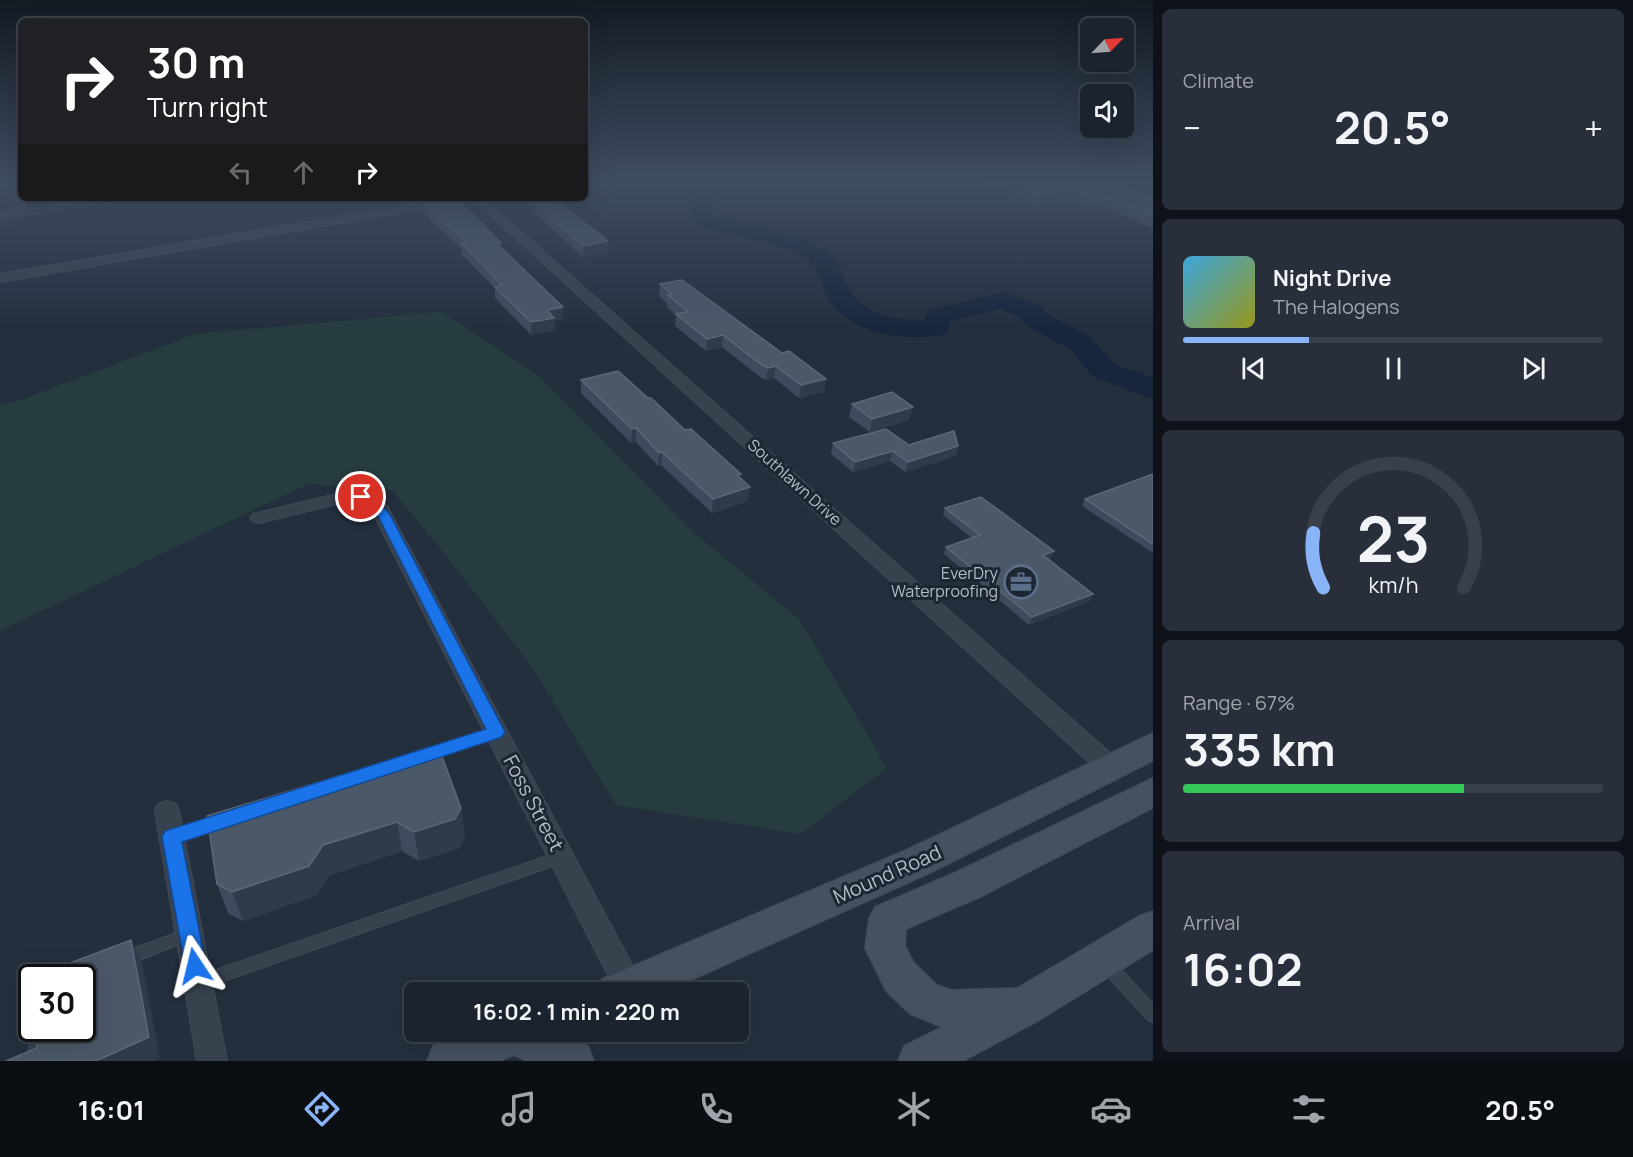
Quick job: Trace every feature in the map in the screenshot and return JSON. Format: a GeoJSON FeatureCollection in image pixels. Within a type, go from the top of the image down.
{"type":"FeatureCollection","features":[{"type":"Feature","properties":{"kind":"main road","name":"Mound Road"},"geometry":{"type":"LineString","coordinates":[[641,982],[919,861],[1153,746]]}},
{"type":"Feature","properties":{"kind":"main road"},"geometry":{"type":"LineString","coordinates":[[1022,1008],[951,1010],[924,1000],[900,977],[885,948],[888,919],[967,885],[1153,792]]}},
{"type":"Feature","properties":{"kind":"main road"},"geometry":{"type":"LineString","coordinates":[[919,1061],[1022,1008],[1153,929]]}},
{"type":"Feature","properties":{"kind":"main road"},"geometry":{"type":"LineString","coordinates":[[448,1061],[496,1042]]}},
{"type":"Feature","properties":{"kind":"main road"},"geometry":{"type":"LineString","coordinates":[[536,1042],[573,1061]]}},
{"type":"Feature","properties":{"kind":"street"},"geometry":{"type":"LineString","coordinates":[[0,278],[277,231]]}},
{"type":"Feature","properties":{"kind":"street","name":"Southlawn Drive"},"geometry":{"type":"LineString","coordinates":[[513,231],[1111,768]]}},
{"type":"Feature","properties":{"kind":"street","name":"Foss Street"},"geometry":{"type":"LineString","coordinates":[[260,518],[349,496],[361,497],[378,506],[562,857],[619,982]]}},
{"type":"Feature","properties":{"kind":"street"},"geometry":{"type":"LineString","coordinates":[[170,824],[210,1060]]}},
{"type":"Feature","properties":{"kind":"lane"},"geometry":{"type":"LineString","coordinates":[[418,757],[496,732]]}},
{"type":"Feature","properties":{"kind":"lane"},"geometry":{"type":"LineString","coordinates":[[170,824],[228,819]]}},
{"type":"Feature","properties":{"kind":"lane"},"geometry":{"type":"LineString","coordinates":[[198,983],[562,857]]}},
{"type":"Feature","properties":{"kind":"lane"},"geometry":{"type":"LineString","coordinates":[[110,965],[189,934]]}},
{"type":"Feature","properties":{"kind":"lane"},"geometry":{"type":"LineString","coordinates":[[1102,960],[1153,1015]]}},
{"type":"Feature","properties":{"kind":"lane"},"geometry":{"type":"LineString","coordinates":[[36,1042],[37,1061]]}},
{"type":"Feature","properties":{"kind":"green space"},"geometry":{"type":"Polygon","coordinates":[[[442,312],[539,376],[692,531],[800,620],[887,768],[801,834],[616,805],[532,667],[392,490],[308,484],[0,631],[0,404],[13,403],[195,334],[442,312]]]}},
{"type":"Feature","properties":{"kind":"building"},"geometry":{"type":"Polygon","coordinates":[[[454,231],[489,231],[501,243],[497,244],[563,307],[547,310],[554,318],[531,322],[495,287],[502,285],[461,243],[467,242],[454,231]]]}},
{"type":"Feature","properties":{"kind":"building"},"geometry":{"type":"Polygon","coordinates":[[[565,231],[595,231],[608,241],[583,246],[565,231]]]}},
{"type":"Feature","properties":{"kind":"building"},"geometry":{"type":"Polygon","coordinates":[[[682,280],[782,353],[789,351],[826,379],[801,385],[776,366],[768,368],[762,365],[723,335],[707,339],[676,314],[688,312],[668,295],[672,294],[660,284],[682,280]]]}},
{"type":"Feature","properties":{"kind":"building"},"geometry":{"type":"Polygon","coordinates":[[[618,371],[685,430],[691,429],[741,474],[737,475],[750,487],[713,499],[662,452],[659,453],[636,428],[632,429],[581,380],[618,371]]]}},
{"type":"Feature","properties":{"kind":"building"},"geometry":{"type":"Polygon","coordinates":[[[892,392],[913,407],[872,419],[852,404],[892,392]]]}},
{"type":"Feature","properties":{"kind":"building"},"geometry":{"type":"Polygon","coordinates":[[[886,429],[909,445],[954,431],[958,446],[908,462],[893,451],[855,462],[833,443],[886,429]]]}},
{"type":"Feature","properties":{"kind":"building"},"geometry":{"type":"Polygon","coordinates":[[[1153,474],[1153,544],[1085,499],[1153,474]]]}},
{"type":"Feature","properties":{"kind":"building","name":"EverDry Waterproofing"},"geometry":{"type":"Polygon","coordinates":[[[981,497],[1054,551],[1043,555],[1093,594],[1032,617],[946,547],[980,535],[945,508],[981,497]]]}},
{"type":"Feature","properties":{"kind":"building"},"geometry":{"type":"Polygon","coordinates":[[[438,746],[461,808],[455,819],[414,832],[397,822],[323,845],[309,866],[232,892],[217,884],[207,816],[438,746]]]}},
{"type":"Feature","properties":{"kind":"building"},"geometry":{"type":"Polygon","coordinates":[[[131,940],[149,1037],[96,1061],[6,1061],[37,1048],[36,1042],[96,1042],[96,964],[67,964],[131,940]]]}},
{"type":"Feature","properties":{"kind":"waterway"},"geometry":{"type":"LineString","coordinates":[[741,231],[789,243],[816,255],[830,272],[841,299],[851,310],[877,323],[906,328],[936,328],[939,316],[1004,300],[1032,313],[1037,320],[1080,343],[1104,371],[1141,383],[1153,390]]}},
{"type":"Feature","properties":{"kind":"place","name":"EverDry Waterproofing"},"geometry":{"type":"Point","coordinates":[1021,582]}},
{"type":"Feature","properties":{"kind":"route"},"geometry":{"type":"LineString","coordinates":[[195,966],[172,837],[496,732],[384,515],[371,500],[361,497]]}}]}
